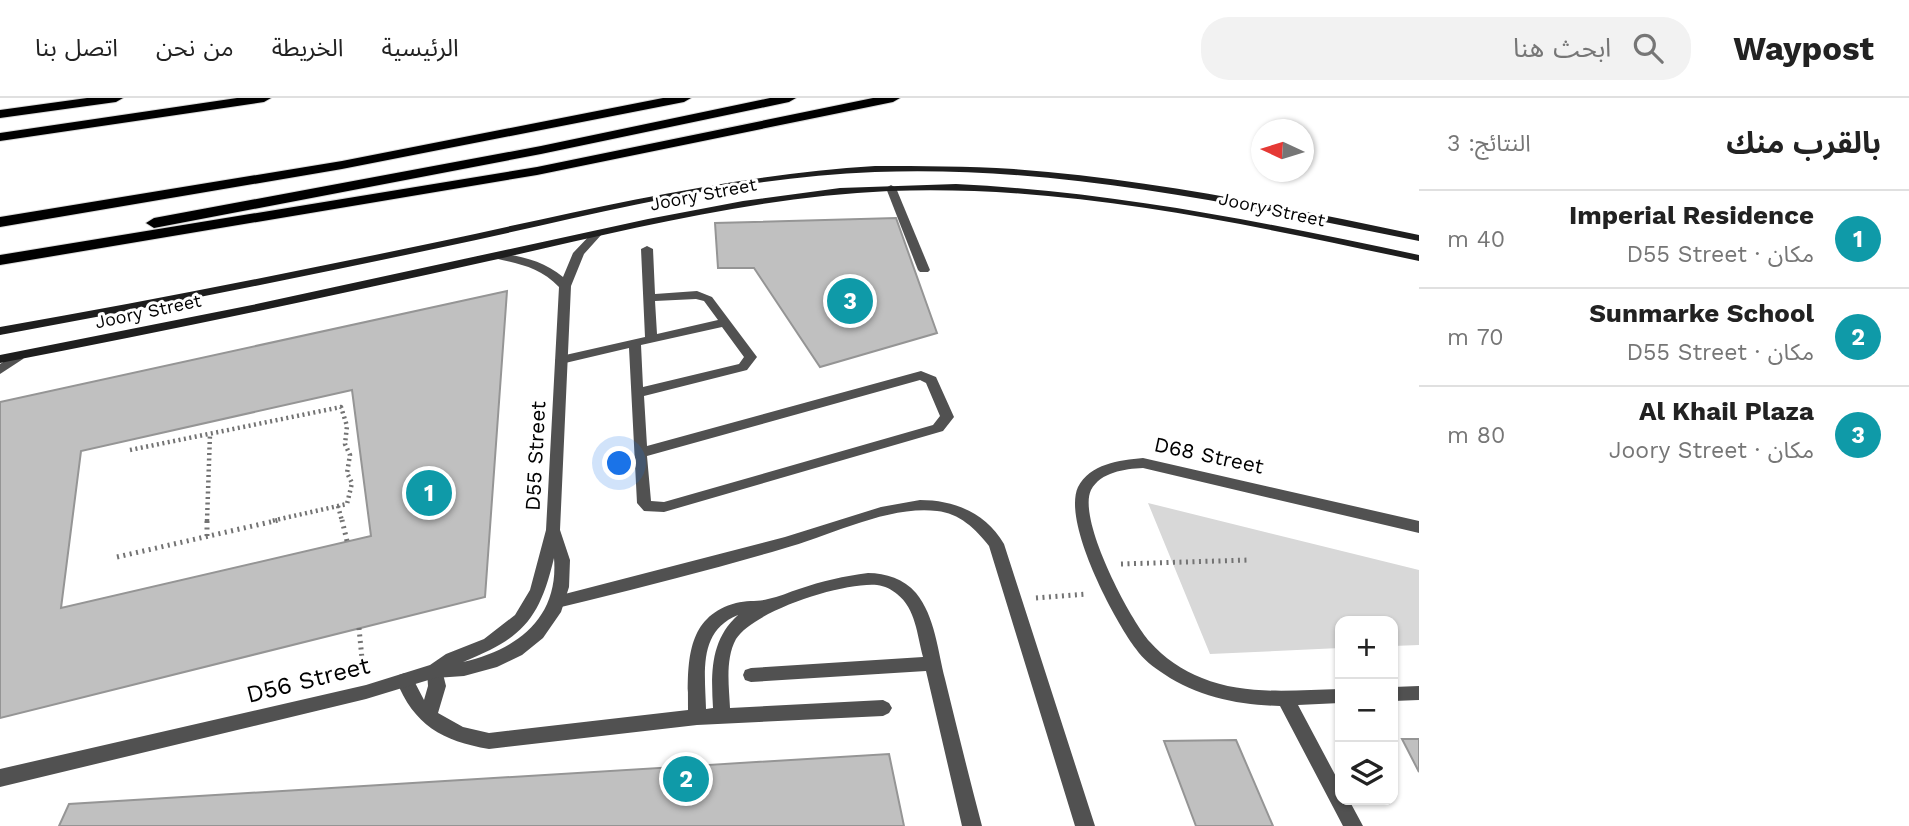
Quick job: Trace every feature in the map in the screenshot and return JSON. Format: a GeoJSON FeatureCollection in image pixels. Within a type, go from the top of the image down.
{"type":"FeatureCollection","features":[{"type":"Feature","properties":{"kind":"highway"},"geometry":{"type":"LineString","coordinates":[[0,114],[116,98]]}},
{"type":"Feature","properties":{"kind":"highway"},"geometry":{"type":"LineString","coordinates":[[0,137],[264,98]]}},
{"type":"Feature","properties":{"kind":"highway"},"geometry":{"type":"LineString","coordinates":[[0,222],[369,160],[684,98]]}},
{"type":"Feature","properties":{"kind":"highway"},"geometry":{"type":"LineString","coordinates":[[41,254],[187,216],[541,150],[789,98]]}},
{"type":"Feature","properties":{"kind":"highway"},"geometry":{"type":"LineString","coordinates":[[0,260],[523,173],[893,98]]}},
{"type":"Feature","properties":{"kind":"street","name":"Joory Street"},"geometry":{"type":"LineString","coordinates":[[0,331],[289,277],[700,189],[827,172],[976,169],[1086,177],[1200,194],[1419,238]]}},
{"type":"Feature","properties":{"kind":"street","name":"Joory Street"},"geometry":{"type":"LineString","coordinates":[[0,359],[740,203],[891,188],[1002,188],[1121,200],[1245,221],[1419,258]]}},
{"type":"Feature","properties":{"kind":"street"},"geometry":{"type":"LineString","coordinates":[[891,188],[924,270]]}},
{"type":"Feature","properties":{"kind":"street","name":"D55 Street"},"geometry":{"type":"LineString","coordinates":[[435,671],[466,670],[503,657],[541,631],[561,590],[563,564],[553,530],[565,286],[579,253],[597,234]]}},
{"type":"Feature","properties":{"kind":"street"},"geometry":{"type":"LineString","coordinates":[[647,249],[651,339]]}},
{"type":"Feature","properties":{"kind":"street"},"geometry":{"type":"LineString","coordinates":[[498,256],[532,262],[565,286]]}},
{"type":"Feature","properties":{"kind":"street"},"geometry":{"type":"LineString","coordinates":[[637,393],[747,364],[749,354],[712,302],[703,296],[649,298]]}},
{"type":"Feature","properties":{"kind":"street"},"geometry":{"type":"LineString","coordinates":[[561,360],[726,322]]}},
{"type":"Feature","properties":{"kind":"street"},"geometry":{"type":"LineString","coordinates":[[635,343],[640,453],[644,503],[649,506],[664,507],[938,428],[947,417],[931,380],[915,375],[640,453]]}},
{"type":"Feature","properties":{"kind":"street"},"geometry":{"type":"LineString","coordinates":[[0,370],[19,356]]}},
{"type":"Feature","properties":{"kind":"street","name":"D68 Street"},"geometry":{"type":"LineString","coordinates":[[1335,696],[1285,698],[1225,693],[1196,683],[1169,668],[1146,649],[1129,628],[1111,593],[1082,515],[1082,495],[1097,475],[1126,464],[1163,465],[1419,527]]}},
{"type":"Feature","properties":{"kind":"street"},"geometry":{"type":"LineString","coordinates":[[556,602],[920,505],[957,510],[986,530],[996,544],[1085,826]]}},
{"type":"Feature","properties":{"kind":"street","name":"D56 Street"},"geometry":{"type":"LineString","coordinates":[[0,778],[366,692],[435,671],[452,660],[490,644],[521,620],[538,591],[553,530]]}},
{"type":"Feature","properties":{"kind":"street"},"geometry":{"type":"LineString","coordinates":[[697,717],[697,651],[701,636],[709,624],[735,609],[768,606],[854,580],[879,579],[891,583],[902,589],[917,606],[934,663],[972,826]]}},
{"type":"Feature","properties":{"kind":"street"},"geometry":{"type":"LineString","coordinates":[[722,716],[723,650],[735,628],[768,606]]}},
{"type":"Feature","properties":{"kind":"street"},"geometry":{"type":"LineString","coordinates":[[751,675],[934,663]]}},
{"type":"Feature","properties":{"kind":"street"},"geometry":{"type":"LineString","coordinates":[[428,716],[437,686],[435,671]]}},
{"type":"Feature","properties":{"kind":"street"},"geometry":{"type":"LineString","coordinates":[[405,680],[417,706],[450,732],[489,741],[697,717],[883,708]]}},
{"type":"Feature","properties":{"kind":"street"},"geometry":{"type":"LineString","coordinates":[[1398,694],[1419,693]]}},
{"type":"Feature","properties":{"kind":"street"},"geometry":{"type":"LineString","coordinates":[[1285,698],[1353,826]]}},
{"type":"Feature","properties":{"kind":"path"},"geometry":{"type":"LineString","coordinates":[[117,557],[347,504],[352,483],[347,473],[350,455],[345,444],[347,426],[341,407],[130,450]]}},
{"type":"Feature","properties":{"kind":"path"},"geometry":{"type":"LineString","coordinates":[[207,536],[210,434]]}},
{"type":"Feature","properties":{"kind":"path"},"geometry":{"type":"LineString","coordinates":[[338,506],[347,541]]}},
{"type":"Feature","properties":{"kind":"path"},"geometry":{"type":"LineString","coordinates":[[1099,564],[1249,560]]}},
{"type":"Feature","properties":{"kind":"path"},"geometry":{"type":"LineString","coordinates":[[1014,599],[1111,593]]}},
{"type":"Feature","properties":{"kind":"path"},"geometry":{"type":"LineString","coordinates":[[359,628],[366,692]]}},
{"type":"Feature","properties":{"kind":"shaded area"},"geometry":{"type":"Polygon","coordinates":[[[1148,503],[1419,570],[1419,645],[1398,646],[1398,616],[1335,616],[1335,648],[1210,654],[1148,503]]]}},
{"type":"Feature","properties":{"kind":"building"},"geometry":{"type":"Polygon","coordinates":[[[896,218],[937,333],[820,367],[754,268],[718,268],[715,223],[896,218]]]}},
{"type":"Feature","properties":{"kind":"building"},"geometry":{"type":"Polygon","coordinates":[[[507,291],[485,597],[0,718],[0,402],[507,291]],[[352,390],[81,451],[61,608],[371,536],[352,390]]]}},
{"type":"Feature","properties":{"kind":"building"},"geometry":{"type":"Polygon","coordinates":[[[1402,739],[1419,739],[1419,772],[1402,739]]]}},
{"type":"Feature","properties":{"kind":"building"},"geometry":{"type":"Polygon","coordinates":[[[1236,740],[1273,826],[1196,826],[1164,741],[1236,740]]]}},
{"type":"Feature","properties":{"kind":"building"},"geometry":{"type":"Polygon","coordinates":[[[889,754],[904,826],[59,826],[69,804],[889,754]]]}},
{"type":"Feature","properties":{"kind":"place","name":"Al Khail Plaza"},"geometry":{"type":"Point","coordinates":[850,301]}},
{"type":"Feature","properties":{"kind":"place","name":"Imperial Residence"},"geometry":{"type":"Point","coordinates":[429,493]}},
{"type":"Feature","properties":{"kind":"place","name":"Sunmarke School"},"geometry":{"type":"Point","coordinates":[686,779]}}]}
